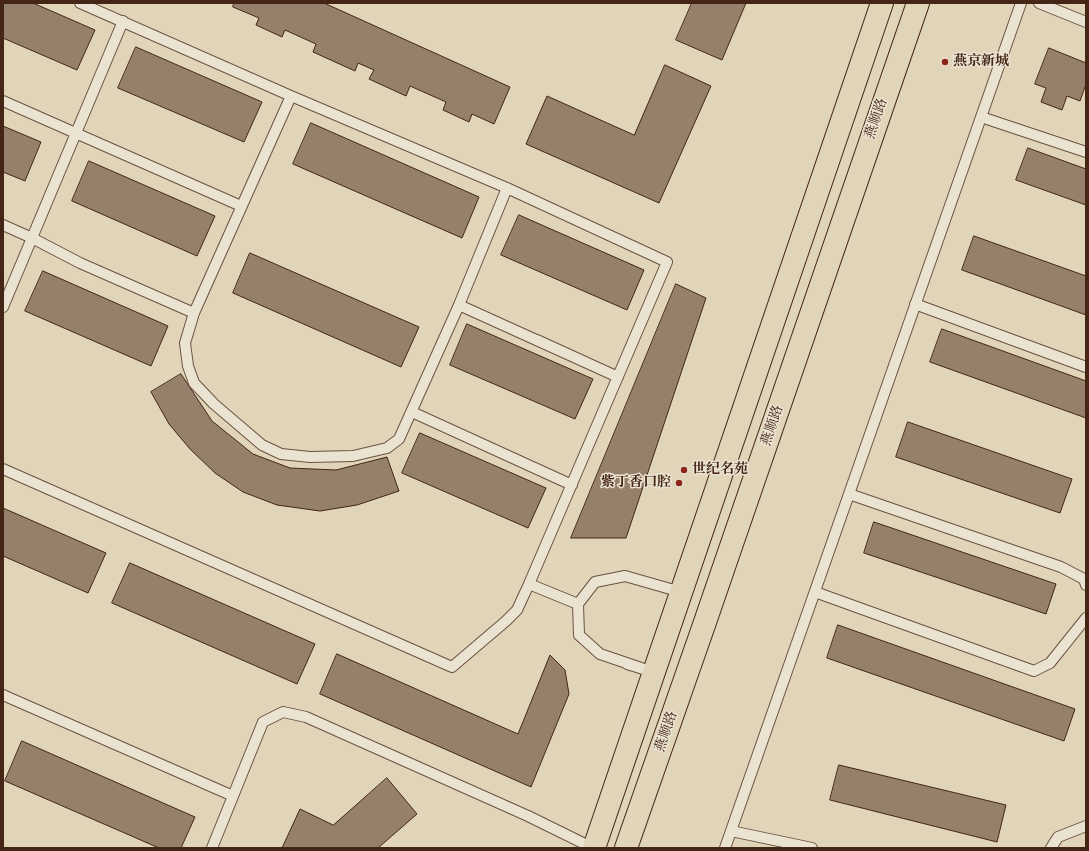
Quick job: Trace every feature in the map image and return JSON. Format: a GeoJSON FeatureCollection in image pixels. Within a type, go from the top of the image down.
{"type":"FeatureCollection","features":[{"type":"Feature","properties":{"kind":"main road"},"geometry":{"type":"LineString","coordinates":[[593,848],[882,3]]}},
{"type":"Feature","properties":{"kind":"main road","name":"燕顺路"},"geometry":{"type":"LineString","coordinates":[[626,848],[702,632],[918,3]]}},
{"type":"Feature","properties":{"kind":"lane"},"geometry":{"type":"LineString","coordinates":[[3,469],[452,667],[517,610],[667,262],[507,188],[291,96],[80,3]]}},
{"type":"Feature","properties":{"kind":"lane"},"geometry":{"type":"LineString","coordinates":[[725,848],[1021,3]]}},
{"type":"Feature","properties":{"kind":"lane"},"geometry":{"type":"LineString","coordinates":[[1039,3],[1086,22]]}},
{"type":"Feature","properties":{"kind":"lane"},"geometry":{"type":"LineString","coordinates":[[3,307],[123,21]]}},
{"type":"Feature","properties":{"kind":"lane"},"geometry":{"type":"LineString","coordinates":[[291,96],[194,313],[185,343],[188,366],[194,383],[214,404],[262,445],[281,454],[310,457],[353,456],[387,448],[399,439],[459,305],[507,188]]}},
{"type":"Feature","properties":{"kind":"lane"},"geometry":{"type":"LineString","coordinates":[[3,101],[241,206]]}},
{"type":"Feature","properties":{"kind":"lane"},"geometry":{"type":"LineString","coordinates":[[981,117],[1086,152]]}},
{"type":"Feature","properties":{"kind":"lane"},"geometry":{"type":"LineString","coordinates":[[3,225],[80,263],[194,313]]}},
{"type":"Feature","properties":{"kind":"lane"},"geometry":{"type":"LineString","coordinates":[[915,304],[1086,367]]}},
{"type":"Feature","properties":{"kind":"lane"},"geometry":{"type":"LineString","coordinates":[[459,305],[618,377]]}},
{"type":"Feature","properties":{"kind":"lane"},"geometry":{"type":"LineString","coordinates":[[537,340],[618,377]]}},
{"type":"Feature","properties":{"kind":"lane"},"geometry":{"type":"LineString","coordinates":[[412,412],[572,485]]}},
{"type":"Feature","properties":{"kind":"lane"},"geometry":{"type":"LineString","coordinates":[[849,494],[1061,567],[1084,579],[1086,585]]}},
{"type":"Feature","properties":{"kind":"lane"},"geometry":{"type":"LineString","coordinates":[[653,672],[600,654],[579,635],[578,604],[595,582],[625,576],[681,592]]}},
{"type":"Feature","properties":{"kind":"lane"},"geometry":{"type":"LineString","coordinates":[[529,584],[578,604]]}},
{"type":"Feature","properties":{"kind":"lane"},"geometry":{"type":"LineString","coordinates":[[815,592],[1034,671],[1050,663],[1086,618]]}},
{"type":"Feature","properties":{"kind":"lane"},"geometry":{"type":"LineString","coordinates":[[627,664],[653,672]]}},
{"type":"Feature","properties":{"kind":"lane"},"geometry":{"type":"LineString","coordinates":[[3,695],[233,796]]}},
{"type":"Feature","properties":{"kind":"lane"},"geometry":{"type":"LineString","coordinates":[[212,848],[263,722],[282,712],[306,717],[528,816],[593,848]]}},
{"type":"Feature","properties":{"kind":"lane"},"geometry":{"type":"LineString","coordinates":[[1051,848],[1058,837],[1086,826]]}},
{"type":"Feature","properties":{"kind":"lane"},"geometry":{"type":"LineString","coordinates":[[731,831],[812,848]]}},
{"type":"Feature","properties":{"kind":"building"},"geometry":{"type":"Polygon","coordinates":[[[3,3],[33,3],[95,30],[77,70],[3,38],[3,3]]]}},
{"type":"Feature","properties":{"kind":"building"},"geometry":{"type":"Polygon","coordinates":[[[234,3],[324,3],[510,87],[494,124],[472,114],[469,122],[443,110],[446,102],[410,86],[406,96],[369,79],[374,70],[358,63],[355,71],[313,52],[316,44],[285,30],[282,37],[256,25],[259,18],[233,7],[234,3]]]}},
{"type":"Feature","properties":{"kind":"building"},"geometry":{"type":"Polygon","coordinates":[[[692,3],[746,3],[722,60],[676,40],[692,3]]]}},
{"type":"Feature","properties":{"kind":"building"},"geometry":{"type":"Polygon","coordinates":[[[136,47],[262,102],[244,142],[118,88],[136,47]]]}},
{"type":"Feature","properties":{"kind":"building"},"geometry":{"type":"Polygon","coordinates":[[[1049,48],[1086,63],[1086,84],[1080,101],[1067,96],[1062,110],[1041,102],[1046,88],[1035,84],[1049,48]]]}},
{"type":"Feature","properties":{"kind":"building"},"geometry":{"type":"Polygon","coordinates":[[[665,65],[711,86],[659,203],[526,144],[547,96],[634,135],[665,65]]]}},
{"type":"Feature","properties":{"kind":"building"},"geometry":{"type":"Polygon","coordinates":[[[311,123],[479,197],[462,238],[293,164],[311,123]]]}},
{"type":"Feature","properties":{"kind":"building"},"geometry":{"type":"Polygon","coordinates":[[[3,126],[41,142],[25,181],[3,172],[3,126]]]}},
{"type":"Feature","properties":{"kind":"building"},"geometry":{"type":"Polygon","coordinates":[[[1028,148],[1086,169],[1086,205],[1016,180],[1028,148]]]}},
{"type":"Feature","properties":{"kind":"building"},"geometry":{"type":"Polygon","coordinates":[[[89,161],[215,216],[197,256],[72,201],[89,161]]]}},
{"type":"Feature","properties":{"kind":"building"},"geometry":{"type":"Polygon","coordinates":[[[519,215],[644,270],[627,310],[501,255],[519,215]]]}},
{"type":"Feature","properties":{"kind":"building"},"geometry":{"type":"Polygon","coordinates":[[[974,236],[1086,276],[1086,315],[962,270],[974,236]]]}},
{"type":"Feature","properties":{"kind":"building"},"geometry":{"type":"Polygon","coordinates":[[[250,253],[419,327],[401,367],[233,293],[250,253]]]}},
{"type":"Feature","properties":{"kind":"building"},"geometry":{"type":"Polygon","coordinates":[[[43,271],[168,326],[151,366],[25,311],[43,271]]]}},
{"type":"Feature","properties":{"kind":"building"},"geometry":{"type":"Polygon","coordinates":[[[676,284],[706,298],[626,538],[571,538],[676,284]]]}},
{"type":"Feature","properties":{"kind":"building"},"geometry":{"type":"Polygon","coordinates":[[[467,324],[593,379],[575,419],[450,365],[467,324]]]}},
{"type":"Feature","properties":{"kind":"building"},"geometry":{"type":"Polygon","coordinates":[[[942,329],[1086,381],[1086,418],[930,362],[942,329]]]}},
{"type":"Feature","properties":{"kind":"building"},"geometry":{"type":"Polygon","coordinates":[[[181,374],[212,421],[253,454],[290,468],[336,470],[387,457],[399,491],[357,505],[320,511],[277,505],[243,492],[215,473],[190,449],[169,424],[151,392],[181,374]]]}},
{"type":"Feature","properties":{"kind":"building"},"geometry":{"type":"Polygon","coordinates":[[[908,422],[1072,479],[1060,513],[896,457],[908,422]]]}},
{"type":"Feature","properties":{"kind":"building"},"geometry":{"type":"Polygon","coordinates":[[[420,433],[546,488],[528,528],[402,473],[420,433]]]}},
{"type":"Feature","properties":{"kind":"building"},"geometry":{"type":"Polygon","coordinates":[[[3,508],[106,553],[88,593],[3,556],[3,508]]]}},
{"type":"Feature","properties":{"kind":"building"},"geometry":{"type":"Polygon","coordinates":[[[874,522],[1056,584],[1046,614],[864,553],[874,522]]]}},
{"type":"Feature","properties":{"kind":"building"},"geometry":{"type":"Polygon","coordinates":[[[130,563],[315,644],[297,684],[112,603],[130,563]]]}},
{"type":"Feature","properties":{"kind":"building"},"geometry":{"type":"Polygon","coordinates":[[[838,625],[1075,709],[1064,741],[827,658],[838,625]]]}},
{"type":"Feature","properties":{"kind":"building"},"geometry":{"type":"Polygon","coordinates":[[[337,654],[518,734],[550,655],[565,670],[569,694],[531,787],[320,694],[337,654]]]}},
{"type":"Feature","properties":{"kind":"building"},"geometry":{"type":"Polygon","coordinates":[[[22,741],[195,817],[181,848],[159,848],[5,781],[22,741]]]}},
{"type":"Feature","properties":{"kind":"building"},"geometry":{"type":"Polygon","coordinates":[[[839,765],[1006,805],[997,842],[830,800],[839,765]]]}},
{"type":"Feature","properties":{"kind":"building"},"geometry":{"type":"Polygon","coordinates":[[[387,778],[417,814],[378,848],[282,848],[300,809],[333,825],[387,778]]]}},
{"type":"Feature","properties":{"kind":"place","name":"燕京新城"},"geometry":{"type":"Point","coordinates":[945,62]}},
{"type":"Feature","properties":{"kind":"place","name":"世纪名苑"},"geometry":{"type":"Point","coordinates":[684,470]}},
{"type":"Feature","properties":{"kind":"place","name":"紫丁香口腔"},"geometry":{"type":"Point","coordinates":[679,483]}}]}
